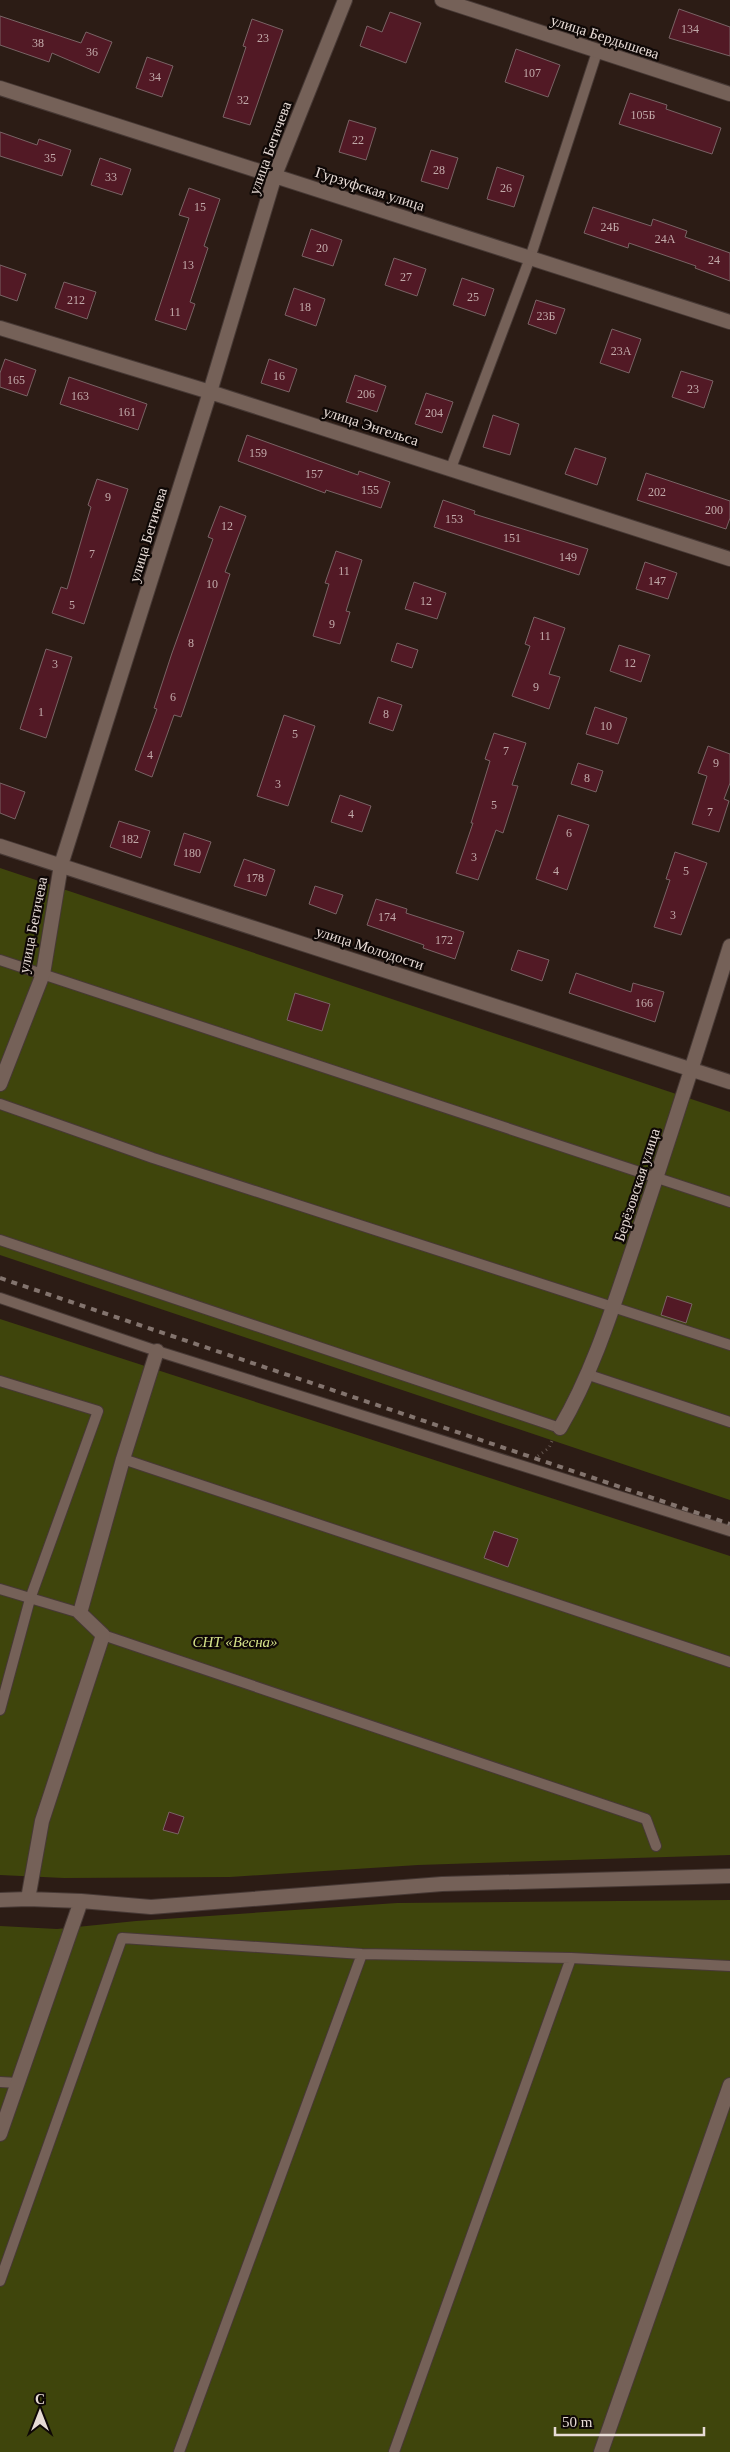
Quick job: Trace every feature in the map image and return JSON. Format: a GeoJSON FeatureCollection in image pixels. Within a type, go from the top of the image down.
{"type":"FeatureCollection","features":[{"type":"Feature","properties":{"kind":"street","name":"улица Бегичева"},"geometry":{"type":"LineString","coordinates":[[0,1084],[43,974],[61,865],[210,392],[275,175],[345,0]]}},
{"type":"Feature","properties":{"kind":"street","name":"улица Бердышева"},"geometry":{"type":"LineString","coordinates":[[442,0],[730,94]]}},
{"type":"Feature","properties":{"kind":"street","name":"Гурзуфская улица"},"geometry":{"type":"LineString","coordinates":[[0,88],[730,322]]}},
{"type":"Feature","properties":{"kind":"street","name":"улица Энгельса"},"geometry":{"type":"LineString","coordinates":[[0,328],[451,468],[730,559]]}},
{"type":"Feature","properties":{"kind":"street","name":"улица Молодости"},"geometry":{"type":"LineString","coordinates":[[0,846],[730,1082]]}},
{"type":"Feature","properties":{"kind":"street","name":"Берёзовская улица"},"geometry":{"type":"LineString","coordinates":[[560,1428],[570,1411],[613,1306],[692,1070],[730,946]]}},
{"type":"Feature","properties":{"kind":"street"},"geometry":{"type":"LineString","coordinates":[[28,1899],[42,1820],[103,1635],[80,1612],[123,1459],[157,1351]]}},
{"type":"Feature","properties":{"kind":"street"},"geometry":{"type":"LineString","coordinates":[[0,1900],[81,1901],[150,1908],[442,1884],[730,1876]]}},
{"type":"Feature","properties":{"kind":"street"},"geometry":{"type":"LineString","coordinates":[[0,2134],[81,1901]]}},
{"type":"Feature","properties":{"kind":"street"},"geometry":{"type":"LineString","coordinates":[[601,2452],[730,2085]]}},
{"type":"Feature","properties":{"kind":"lane"},"geometry":{"type":"LineString","coordinates":[[451,468],[530,258],[597,52]]}},
{"type":"Feature","properties":{"kind":"lane"},"geometry":{"type":"LineString","coordinates":[[0,960],[730,1202]]}},
{"type":"Feature","properties":{"kind":"lane"},"geometry":{"type":"LineString","coordinates":[[0,1104],[153,1158],[730,1345]]}},
{"type":"Feature","properties":{"kind":"lane"},"geometry":{"type":"LineString","coordinates":[[0,1240],[560,1428]]}},
{"type":"Feature","properties":{"kind":"lane"},"geometry":{"type":"LineString","coordinates":[[0,1298],[157,1351],[730,1531]]}},
{"type":"Feature","properties":{"kind":"lane"},"geometry":{"type":"LineString","coordinates":[[586,1374],[730,1422]]}},
{"type":"Feature","properties":{"kind":"lane"},"geometry":{"type":"LineString","coordinates":[[0,1381],[98,1411],[30,1599],[0,1710]]}},
{"type":"Feature","properties":{"kind":"lane"},"geometry":{"type":"LineString","coordinates":[[123,1459],[730,1662]]}},
{"type":"Feature","properties":{"kind":"lane"},"geometry":{"type":"LineString","coordinates":[[0,1589],[80,1612]]}},
{"type":"Feature","properties":{"kind":"lane"},"geometry":{"type":"LineString","coordinates":[[103,1635],[646,1818],[656,1846]]}},
{"type":"Feature","properties":{"kind":"lane"},"geometry":{"type":"LineString","coordinates":[[0,2281],[122,1938],[362,1954],[571,1958],[730,1966]]}},
{"type":"Feature","properties":{"kind":"lane"},"geometry":{"type":"LineString","coordinates":[[180,2452],[362,1954]]}},
{"type":"Feature","properties":{"kind":"lane"},"geometry":{"type":"LineString","coordinates":[[394,2452],[571,1958]]}},
{"type":"Feature","properties":{"kind":"lane"},"geometry":{"type":"LineString","coordinates":[[0,2082],[18,2083]]}},
{"type":"Feature","properties":{"kind":"path"},"geometry":{"type":"LineString","coordinates":[[518,1464],[534,1459],[549,1448],[560,1428]]}},
{"type":"Feature","properties":{"kind":"green space"},"geometry":{"type":"Polygon","coordinates":[[[0,868],[730,1112],[730,1500],[0,1255],[0,868]]]}},
{"type":"Feature","properties":{"kind":"green space","name":"СНТ «Весна»"},"geometry":{"type":"Polygon","coordinates":[[[0,1319],[730,1556],[730,1855],[418,1865],[230,1877],[64,1878],[0,1875],[0,1319]]]}},
{"type":"Feature","properties":{"kind":"green space"},"geometry":{"type":"Polygon","coordinates":[[[730,1900],[730,2452],[0,2452],[0,1926],[57,1929],[136,1921],[397,1903],[730,1900]]]}},
{"type":"Feature","properties":{"kind":"building"},"geometry":{"type":"Polygon","coordinates":[[[679,9],[730,27],[730,56],[669,38],[679,9]]]}},
{"type":"Feature","properties":{"kind":"building"},"geometry":{"type":"Polygon","coordinates":[[[390,12],[421,23],[406,63],[360,46],[367,26],[382,32],[390,12]]]}},
{"type":"Feature","properties":{"kind":"building"},"geometry":{"type":"Polygon","coordinates":[[[0,16],[81,43],[86,32],[112,42],[99,73],[52,53],[49,62],[0,45],[0,16]]]}},
{"type":"Feature","properties":{"kind":"building"},"geometry":{"type":"Polygon","coordinates":[[[252,19],[283,30],[250,125],[223,117],[246,47],[243,46],[252,19]]]}},
{"type":"Feature","properties":{"kind":"building"},"geometry":{"type":"Polygon","coordinates":[[[516,49],[560,65],[548,97],[505,82],[516,49]]]}},
{"type":"Feature","properties":{"kind":"building"},"geometry":{"type":"Polygon","coordinates":[[[147,57],[173,66],[162,97],[136,88],[147,57]]]}},
{"type":"Feature","properties":{"kind":"building"},"geometry":{"type":"Polygon","coordinates":[[[630,93],[667,105],[666,109],[721,128],[712,154],[619,124],[630,93]]]}},
{"type":"Feature","properties":{"kind":"building"},"geometry":{"type":"Polygon","coordinates":[[[349,120],[376,128],[366,160],[339,152],[349,120]]]}},
{"type":"Feature","properties":{"kind":"building"},"geometry":{"type":"Polygon","coordinates":[[[0,132],[37,145],[39,139],[71,150],[62,176],[0,156],[0,132]]]}},
{"type":"Feature","properties":{"kind":"building"},"geometry":{"type":"Polygon","coordinates":[[[431,150],[458,158],[448,189],[421,181],[431,150]]]}},
{"type":"Feature","properties":{"kind":"building"},"geometry":{"type":"Polygon","coordinates":[[[100,158],[131,169],[122,195],[91,185],[100,158]]]}},
{"type":"Feature","properties":{"kind":"building"},"geometry":{"type":"Polygon","coordinates":[[[497,167],[524,176],[514,207],[487,199],[497,167]]]}},
{"type":"Feature","properties":{"kind":"building"},"geometry":{"type":"Polygon","coordinates":[[[189,188],[220,199],[204,246],[208,248],[190,302],[195,304],[186,330],[155,320],[189,218],[179,215],[189,188]]]}},
{"type":"Feature","properties":{"kind":"building"},"geometry":{"type":"Polygon","coordinates":[[[593,207],[651,226],[653,219],[687,231],[685,237],[730,253],[730,281],[695,268],[696,266],[629,243],[628,248],[584,233],[593,207]]]}},
{"type":"Feature","properties":{"kind":"building"},"geometry":{"type":"Polygon","coordinates":[[[311,229],[342,240],[333,266],[302,256],[311,229]]]}},
{"type":"Feature","properties":{"kind":"building"},"geometry":{"type":"Polygon","coordinates":[[[394,258],[426,269],[417,296],[385,285],[394,258]]]}},
{"type":"Feature","properties":{"kind":"building"},"geometry":{"type":"Polygon","coordinates":[[[0,265],[26,274],[17,301],[0,295],[0,265]]]}},
{"type":"Feature","properties":{"kind":"building"},"geometry":{"type":"Polygon","coordinates":[[[462,278],[494,289],[485,316],[453,305],[462,278]]]}},
{"type":"Feature","properties":{"kind":"building"},"geometry":{"type":"Polygon","coordinates":[[[64,282],[96,292],[87,319],[55,308],[64,282]]]}},
{"type":"Feature","properties":{"kind":"building"},"geometry":{"type":"Polygon","coordinates":[[[294,288],[325,299],[316,326],[285,315],[294,288]]]}},
{"type":"Feature","properties":{"kind":"building"},"geometry":{"type":"Polygon","coordinates":[[[536,300],[565,309],[556,334],[528,324],[536,300]]]}},
{"type":"Feature","properties":{"kind":"building"},"geometry":{"type":"Polygon","coordinates":[[[612,329],[641,339],[629,373],[600,363],[612,329]]]}},
{"type":"Feature","properties":{"kind":"building"},"geometry":{"type":"Polygon","coordinates":[[[5,359],[36,370],[27,396],[0,387],[0,373],[5,359]]]}},
{"type":"Feature","properties":{"kind":"building"},"geometry":{"type":"Polygon","coordinates":[[[269,359],[297,369],[289,392],[261,383],[269,359]]]}},
{"type":"Feature","properties":{"kind":"building"},"geometry":{"type":"Polygon","coordinates":[[[681,371],[713,381],[704,408],[672,397],[681,371]]]}},
{"type":"Feature","properties":{"kind":"building"},"geometry":{"type":"Polygon","coordinates":[[[355,375],[386,386],[377,412],[346,402],[355,375]]]}},
{"type":"Feature","properties":{"kind":"building"},"geometry":{"type":"Polygon","coordinates":[[[69,377],[147,404],[138,430],[60,404],[69,377]]]}},
{"type":"Feature","properties":{"kind":"building"},"geometry":{"type":"Polygon","coordinates":[[[426,393],[453,402],[442,433],[415,424],[426,393]]]}},
{"type":"Feature","properties":{"kind":"building"},"geometry":{"type":"Polygon","coordinates":[[[493,415],[519,424],[510,455],[483,447],[493,415]]]}},
{"type":"Feature","properties":{"kind":"building"},"geometry":{"type":"Polygon","coordinates":[[[247,435],[358,475],[359,471],[390,482],[381,508],[326,490],[325,493],[238,461],[247,435]]]}},
{"type":"Feature","properties":{"kind":"building"},"geometry":{"type":"Polygon","coordinates":[[[575,448],[606,458],[597,485],[565,474],[575,448]]]}},
{"type":"Feature","properties":{"kind":"building"},"geometry":{"type":"Polygon","coordinates":[[[646,473],[730,501],[730,518],[726,529],[637,500],[646,473]]]}},
{"type":"Feature","properties":{"kind":"building"},"geometry":{"type":"Polygon","coordinates":[[[97,479],[128,489],[84,624],[52,613],[61,587],[67,589],[91,507],[88,505],[97,479]]]}},
{"type":"Feature","properties":{"kind":"building"},"geometry":{"type":"Polygon","coordinates":[[[443,500],[475,511],[474,514],[588,549],[579,575],[434,527],[443,500]]]}},
{"type":"Feature","properties":{"kind":"building"},"geometry":{"type":"Polygon","coordinates":[[[220,506],[246,516],[225,572],[230,574],[181,717],[174,715],[152,777],[135,770],[157,709],[154,708],[172,653],[213,539],[208,537],[220,506]]]}},
{"type":"Feature","properties":{"kind":"building"},"geometry":{"type":"Polygon","coordinates":[[[336,551],[362,560],[346,611],[350,612],[340,644],[313,636],[329,584],[325,583],[336,551]]]}},
{"type":"Feature","properties":{"kind":"building"},"geometry":{"type":"Polygon","coordinates":[[[645,562],[677,573],[668,599],[636,589],[645,562]]]}},
{"type":"Feature","properties":{"kind":"building"},"geometry":{"type":"Polygon","coordinates":[[[414,582],[446,593],[437,619],[405,609],[414,582]]]}},
{"type":"Feature","properties":{"kind":"building"},"geometry":{"type":"Polygon","coordinates":[[[534,617],[565,628],[549,674],[560,677],[549,709],[512,696],[530,646],[525,644],[534,617]]]}},
{"type":"Feature","properties":{"kind":"building"},"geometry":{"type":"Polygon","coordinates":[[[397,643],[418,650],[412,668],[391,661],[397,643]]]}},
{"type":"Feature","properties":{"kind":"building"},"geometry":{"type":"Polygon","coordinates":[[[619,645],[650,655],[641,682],[610,671],[619,645]]]}},
{"type":"Feature","properties":{"kind":"building"},"geometry":{"type":"Polygon","coordinates":[[[46,649],[72,657],[46,738],[20,729],[46,649]]]}},
{"type":"Feature","properties":{"kind":"building"},"geometry":{"type":"Polygon","coordinates":[[[378,697],[402,705],[393,731],[369,723],[378,697]]]}},
{"type":"Feature","properties":{"kind":"building"},"geometry":{"type":"Polygon","coordinates":[[[595,707],[627,718],[618,744],[586,734],[595,707]]]}},
{"type":"Feature","properties":{"kind":"building"},"geometry":{"type":"Polygon","coordinates":[[[284,715],[315,726],[288,806],[257,796],[284,715]]]}},
{"type":"Feature","properties":{"kind":"building"},"geometry":{"type":"Polygon","coordinates":[[[494,733],[526,743],[512,785],[518,786],[503,833],[496,830],[478,880],[456,873],[473,823],[471,823],[490,761],[485,759],[494,733]]]}},
{"type":"Feature","properties":{"kind":"building"},"geometry":{"type":"Polygon","coordinates":[[[708,746],[730,754],[730,783],[724,799],[729,801],[719,832],[692,824],[707,776],[698,773],[708,746]]]}},
{"type":"Feature","properties":{"kind":"building"},"geometry":{"type":"Polygon","coordinates":[[[578,763],[603,771],[596,792],[571,784],[578,763]]]}},
{"type":"Feature","properties":{"kind":"building"},"geometry":{"type":"Polygon","coordinates":[[[0,783],[25,792],[15,819],[0,813],[0,783]]]}},
{"type":"Feature","properties":{"kind":"building"},"geometry":{"type":"Polygon","coordinates":[[[340,795],[371,806],[362,832],[331,822],[340,795]]]}},
{"type":"Feature","properties":{"kind":"building"},"geometry":{"type":"Polygon","coordinates":[[[558,815],[589,825],[567,890],[536,879],[558,815]]]}},
{"type":"Feature","properties":{"kind":"building"},"geometry":{"type":"Polygon","coordinates":[[[119,821],[150,831],[141,858],[110,847],[119,821]]]}},
{"type":"Feature","properties":{"kind":"building"},"geometry":{"type":"Polygon","coordinates":[[[184,833],[211,842],[200,873],[174,865],[184,833]]]}},
{"type":"Feature","properties":{"kind":"building"},"geometry":{"type":"Polygon","coordinates":[[[675,852],[707,863],[681,935],[654,927],[670,880],[666,879],[675,852]]]}},
{"type":"Feature","properties":{"kind":"building"},"geometry":{"type":"Polygon","coordinates":[[[244,859],[275,870],[266,896],[234,886],[244,859]]]}},
{"type":"Feature","properties":{"kind":"building"},"geometry":{"type":"Polygon","coordinates":[[[315,886],[343,895],[336,914],[309,904],[315,886]]]}},
{"type":"Feature","properties":{"kind":"building"},"geometry":{"type":"Polygon","coordinates":[[[376,899],[407,909],[406,913],[464,932],[455,959],[423,948],[424,945],[367,925],[376,899]]]}},
{"type":"Feature","properties":{"kind":"building"},"geometry":{"type":"Polygon","coordinates":[[[518,950],[549,960],[542,981],[511,970],[518,950]]]}},
{"type":"Feature","properties":{"kind":"building"},"geometry":{"type":"Polygon","coordinates":[[[576,973],[631,992],[633,983],[664,992],[655,1022],[569,993],[576,973]]]}},
{"type":"Feature","properties":{"kind":"building"},"geometry":{"type":"Polygon","coordinates":[[[295,993],[330,1004],[322,1031],[287,1020],[295,993]]]}},
{"type":"Feature","properties":{"kind":"building"},"geometry":{"type":"Polygon","coordinates":[[[667,1296],[692,1304],[686,1323],[661,1315],[667,1296]]]}},
{"type":"Feature","properties":{"kind":"building"},"geometry":{"type":"Polygon","coordinates":[[[494,1531],[518,1539],[508,1567],[484,1558],[494,1531]]]}},
{"type":"Feature","properties":{"kind":"building"},"geometry":{"type":"Polygon","coordinates":[[[169,1812],[184,1817],[178,1834],[163,1830],[169,1812]]]}},
{"type":"Feature","properties":{"kind":"railway"},"geometry":{"type":"LineString","coordinates":[[0,1278],[730,1524]]}}]}
